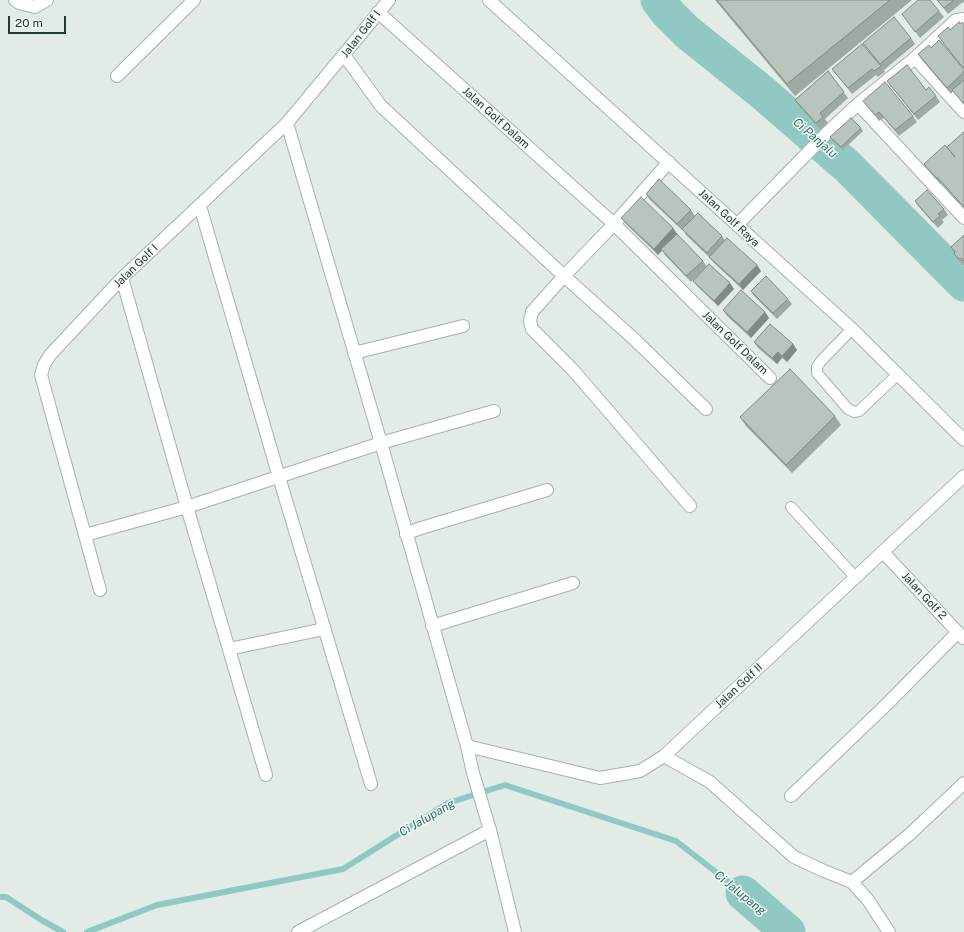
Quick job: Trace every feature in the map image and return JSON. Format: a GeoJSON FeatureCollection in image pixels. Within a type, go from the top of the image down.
{"type":"FeatureCollection","features":[{"type":"Feature","properties":{"kind":"street"},"geometry":{"type":"LineString","coordinates":[[15,0],[19,3],[35,7],[47,0]]}},
{"type":"Feature","properties":{"kind":"street"},"geometry":{"type":"LineString","coordinates":[[117,76],[194,0]]}},
{"type":"Feature","properties":{"kind":"street","name":"Jalan Golf I"},"geometry":{"type":"LineString","coordinates":[[100,590],[41,375],[44,365],[50,355],[122,278],[287,123],[389,0]]}},
{"type":"Feature","properties":{"kind":"street","name":"Jalan Golf Raya"},"geometry":{"type":"LineString","coordinates":[[489,0],[852,329],[964,440]]}},
{"type":"Feature","properties":{"kind":"street","name":"Jalan Golf Dalam"},"geometry":{"type":"LineString","coordinates":[[378,12],[614,224],[770,378]]}},
{"type":"Feature","properties":{"kind":"street"},"geometry":{"type":"LineString","coordinates":[[737,225],[830,130],[858,104],[915,58],[956,20],[964,19]]}},
{"type":"Feature","properties":{"kind":"street"},"geometry":{"type":"LineString","coordinates":[[344,55],[381,106],[634,339],[706,409]]}},
{"type":"Feature","properties":{"kind":"street"},"geometry":{"type":"LineString","coordinates":[[915,58],[964,112]]}},
{"type":"Feature","properties":{"kind":"street"},"geometry":{"type":"LineString","coordinates":[[858,104],[964,218]]}},
{"type":"Feature","properties":{"kind":"street"},"geometry":{"type":"LineString","coordinates":[[287,123],[381,443],[467,746],[473,773],[490,830],[515,932]]}},
{"type":"Feature","properties":{"kind":"street"},"geometry":{"type":"LineString","coordinates":[[668,162],[614,224],[532,312],[530,321],[532,330],[573,370],[690,506]]}},
{"type":"Feature","properties":{"kind":"street"},"geometry":{"type":"LineString","coordinates":[[200,206],[371,784]]}},
{"type":"Feature","properties":{"kind":"street"},"geometry":{"type":"LineString","coordinates":[[122,278],[187,507],[266,775]]}},
{"type":"Feature","properties":{"kind":"street"},"geometry":{"type":"LineString","coordinates":[[354,353],[463,326]]}},
{"type":"Feature","properties":{"kind":"street"},"geometry":{"type":"LineString","coordinates":[[85,535],[187,507],[381,443],[494,411]]}},
{"type":"Feature","properties":{"kind":"street","name":"Jalan Golf II"},"geometry":{"type":"LineString","coordinates":[[467,746],[600,778],[640,771],[664,756],[964,476]]}},
{"type":"Feature","properties":{"kind":"street"},"geometry":{"type":"LineString","coordinates":[[406,534],[418,528],[546,490]]}},
{"type":"Feature","properties":{"kind":"street","name":"Jalan Golf 2"},"geometry":{"type":"LineString","coordinates":[[883,552],[961,636]]}},
{"type":"Feature","properties":{"kind":"street"},"geometry":{"type":"LineString","coordinates":[[432,626],[573,583]]}},
{"type":"Feature","properties":{"kind":"street"},"geometry":{"type":"LineString","coordinates":[[229,649],[324,628]]}},
{"type":"Feature","properties":{"kind":"street"},"geometry":{"type":"LineString","coordinates":[[791,796],[961,636]]}},
{"type":"Feature","properties":{"kind":"street"},"geometry":{"type":"LineString","coordinates":[[664,756],[710,782],[794,857],[852,882],[868,900],[889,932]]}},
{"type":"Feature","properties":{"kind":"street"},"geometry":{"type":"LineString","coordinates":[[852,882],[910,834],[964,783]]}},
{"type":"Feature","properties":{"kind":"street"},"geometry":{"type":"LineString","coordinates":[[298,932],[490,830]]}},
{"type":"Feature","properties":{"kind":"lane"},"geometry":{"type":"LineString","coordinates":[[852,329],[817,366],[817,373],[848,409],[854,412],[860,411],[898,374]]}},
{"type":"Feature","properties":{"kind":"lane"},"geometry":{"type":"LineString","coordinates":[[791,507],[856,578]]}},
{"type":"Feature","properties":{"kind":"building"},"geometry":{"type":"Polygon","coordinates":[[[717,0],[890,0],[787,84],[717,0]]]}},
{"type":"Feature","properties":{"kind":"building"},"geometry":{"type":"Polygon","coordinates":[[[918,0],[930,0],[939,11],[915,32],[902,14],[918,0]]]}},
{"type":"Feature","properties":{"kind":"building"},"geometry":{"type":"Polygon","coordinates":[[[937,0],[954,0],[944,8],[937,0]]]}},
{"type":"Feature","properties":{"kind":"building"},"geometry":{"type":"Polygon","coordinates":[[[894,17],[911,38],[880,64],[863,43],[894,17]]]}},
{"type":"Feature","properties":{"kind":"building"},"geometry":{"type":"Polygon","coordinates":[[[959,22],[960,24],[962,22],[964,24],[964,72],[947,88],[918,54],[929,45],[931,48],[939,40],[963,68],[938,36],[948,27],[950,30],[959,22]]]}},
{"type":"Feature","properties":{"kind":"building"},"geometry":{"type":"Polygon","coordinates":[[[862,44],[881,66],[874,71],[872,69],[848,88],[832,69],[862,44]]]}},
{"type":"Feature","properties":{"kind":"building"},"geometry":{"type":"Polygon","coordinates":[[[907,65],[926,90],[929,87],[936,96],[914,114],[887,81],[907,65]]]}},
{"type":"Feature","properties":{"kind":"building"},"geometry":{"type":"Polygon","coordinates":[[[828,71],[844,92],[820,113],[823,117],[816,123],[795,100],[828,71]]]}},
{"type":"Feature","properties":{"kind":"building"},"geometry":{"type":"Polygon","coordinates":[[[964,80],[964,104],[952,90],[964,80]]]}},
{"type":"Feature","properties":{"kind":"building"},"geometry":{"type":"Polygon","coordinates":[[[885,82],[913,116],[895,130],[879,112],[875,115],[863,101],[885,82]]]}},
{"type":"Feature","properties":{"kind":"building"},"geometry":{"type":"Polygon","coordinates":[[[851,118],[861,128],[841,147],[830,137],[851,118]]]}},
{"type":"Feature","properties":{"kind":"building"},"geometry":{"type":"Polygon","coordinates":[[[964,132],[964,207],[924,164],[945,145],[955,157],[947,147],[964,132]]]}},
{"type":"Feature","properties":{"kind":"building"},"geometry":{"type":"Polygon","coordinates":[[[659,179],[691,210],[677,224],[646,194],[659,179]]]}},
{"type":"Feature","properties":{"kind":"building"},"geometry":{"type":"Polygon","coordinates":[[[927,190],[944,209],[938,214],[940,216],[933,222],[915,201],[927,190]]]}},
{"type":"Feature","properties":{"kind":"building"},"geometry":{"type":"Polygon","coordinates":[[[641,197],[673,228],[654,249],[621,218],[641,197]]]}},
{"type":"Feature","properties":{"kind":"building"},"geometry":{"type":"Polygon","coordinates":[[[698,213],[722,236],[707,253],[682,229],[698,213]]]}},
{"type":"Feature","properties":{"kind":"building"},"geometry":{"type":"Polygon","coordinates":[[[677,234],[703,261],[686,276],[661,249],[677,234]]]}},
{"type":"Feature","properties":{"kind":"building"},"geometry":{"type":"Polygon","coordinates":[[[964,235],[964,261],[961,258],[959,259],[954,254],[955,252],[951,247],[964,235]]]}},
{"type":"Feature","properties":{"kind":"building"},"geometry":{"type":"Polygon","coordinates":[[[727,238],[757,265],[739,284],[709,257],[727,238]]]}},
{"type":"Feature","properties":{"kind":"building"},"geometry":{"type":"Polygon","coordinates":[[[709,264],[730,283],[714,301],[693,281],[709,264]]]}},
{"type":"Feature","properties":{"kind":"building"},"geometry":{"type":"Polygon","coordinates":[[[766,276],[788,299],[773,313],[751,291],[766,276]]]}},
{"type":"Feature","properties":{"kind":"building"},"geometry":{"type":"Polygon","coordinates":[[[741,290],[765,312],[747,332],[723,310],[741,290]]]}},
{"type":"Feature","properties":{"kind":"building"},"geometry":{"type":"Polygon","coordinates":[[[770,324],[793,344],[782,356],[778,352],[772,358],[754,342],[770,324]]]}},
{"type":"Feature","properties":{"kind":"building"},"geometry":{"type":"Polygon","coordinates":[[[790,369],[835,416],[786,465],[740,417],[790,369]]]}},
{"type":"Feature","properties":{"kind":"waterway","name":"Ci Panjalu"},"geometry":{"type":"LineString","coordinates":[[658,0],[668,13],[687,32],[763,93],[847,166],[964,284]]}},
{"type":"Feature","properties":{"kind":"waterway","name":"Ci Jalupang"},"geometry":{"type":"LineString","coordinates":[[87,932],[157,905],[343,869],[448,803],[505,785],[676,841],[743,893]]}},
{"type":"Feature","properties":{"kind":"waterway","name":"Ci Jalupang"},"geometry":{"type":"LineString","coordinates":[[743,893],[788,932]]}},
{"type":"Feature","properties":{"kind":"waterway","name":"Ci Jalupang"},"geometry":{"type":"LineString","coordinates":[[0,897],[6,897],[63,932]]}}]}
